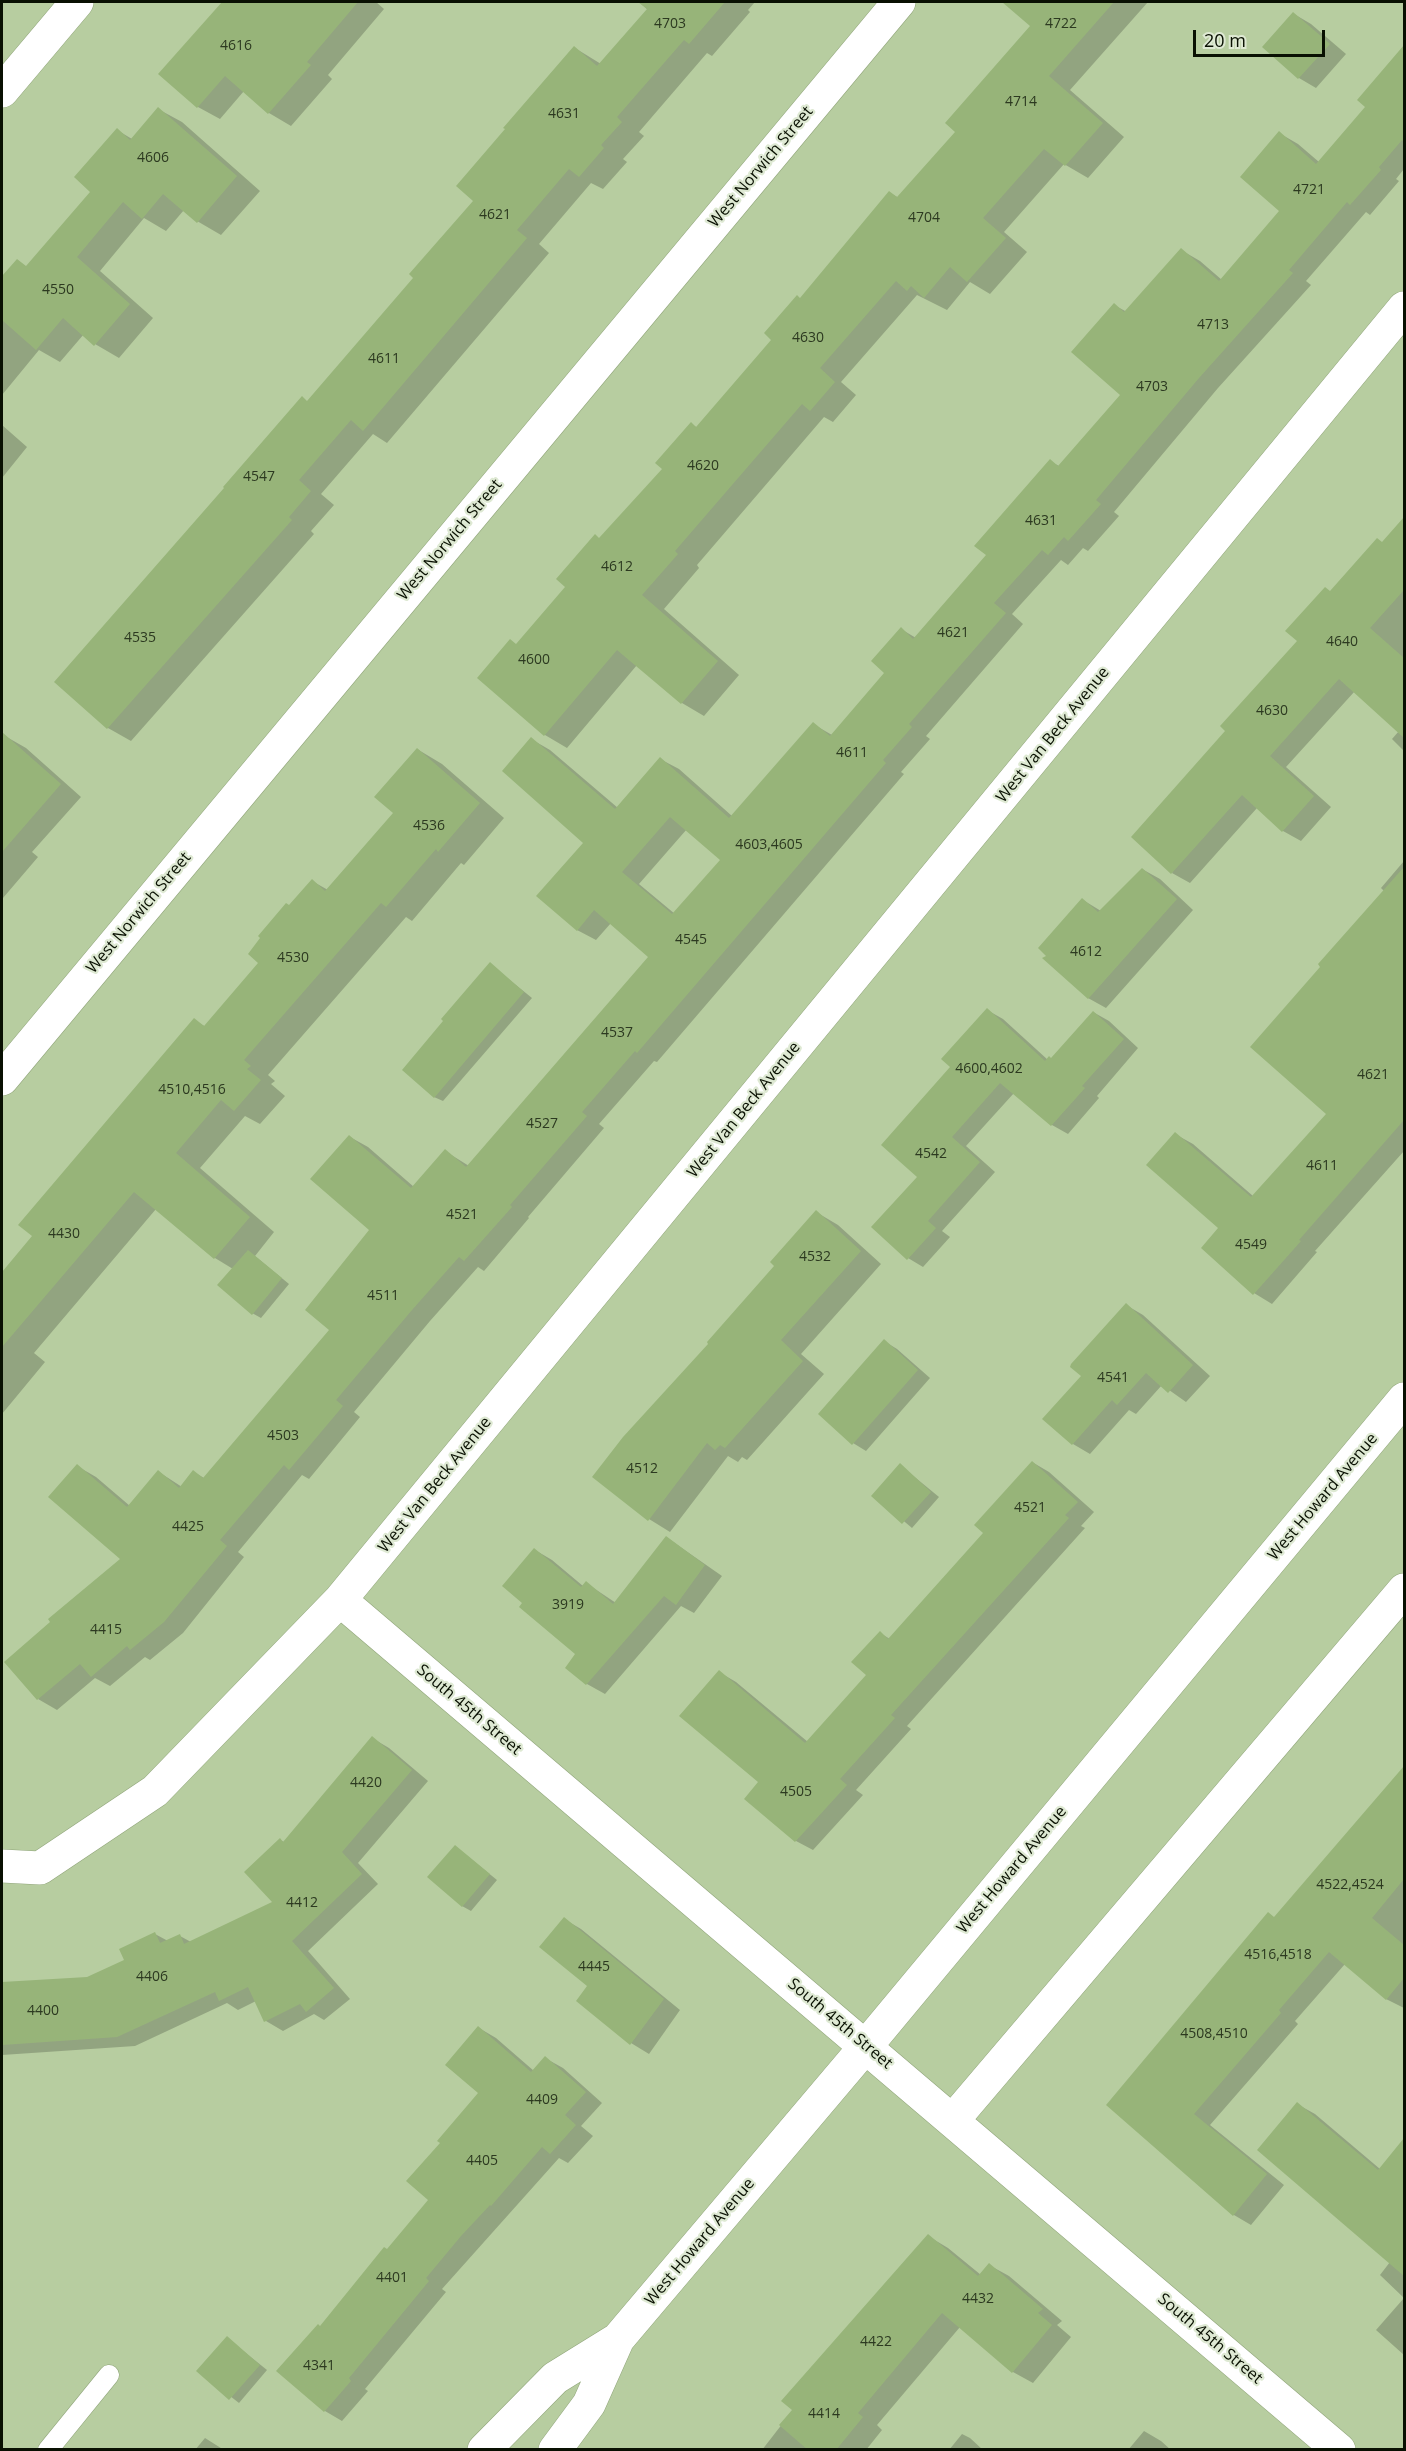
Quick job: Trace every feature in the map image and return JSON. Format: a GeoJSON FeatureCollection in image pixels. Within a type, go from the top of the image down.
{"type":"FeatureCollection","features":[{"type":"Feature","properties":{"kind":"street"},"geometry":{"type":"LineString","coordinates":[[2,92],[77,2]]}},
{"type":"Feature","properties":{"kind":"street","name":"West Norwich Street"},"geometry":{"type":"LineString","coordinates":[[2,1078],[899,2]]}},
{"type":"Feature","properties":{"kind":"street","name":"West Van Beck Avenue"},"geometry":{"type":"LineString","coordinates":[[2,1866],[40,1868],[155,1791],[340,1600],[1404,308]]}},
{"type":"Feature","properties":{"kind":"street","name":"West Howard Avenue"},"geometry":{"type":"LineString","coordinates":[[555,2450],[589,2404],[618,2339],[866,2046],[1404,1399]]}},
{"type":"Feature","properties":{"kind":"street"},"geometry":{"type":"LineString","coordinates":[[952,2120],[1404,1590]]}},
{"type":"Feature","properties":{"kind":"street","name":"South 45th Street"},"geometry":{"type":"LineString","coordinates":[[340,1600],[1339,2450]]}},
{"type":"Feature","properties":{"kind":"street","name":"West Howard Avenue"},"geometry":{"type":"LineString","coordinates":[[484,2450],[555,2378],[618,2339]]}},
{"type":"Feature","properties":{"kind":"lane"},"geometry":{"type":"LineString","coordinates":[[48,2450],[109,2375]]}},
{"type":"Feature","properties":{"kind":"building"},"geometry":{"type":"Polygon","coordinates":[[[222,2],[358,2],[307,62],[311,65],[268,114],[225,76],[197,108],[158,74],[222,2]]]}},
{"type":"Feature","properties":{"kind":"building"},"geometry":{"type":"Polygon","coordinates":[[[638,2],[725,2],[689,44],[684,40],[617,117],[622,122],[601,145],[604,148],[579,177],[569,169],[517,230],[527,238],[363,431],[351,420],[299,480],[311,491],[289,517],[292,520],[107,729],[54,682],[302,396],[307,401],[413,278],[409,274],[473,201],[456,186],[505,129],[503,128],[574,46],[597,66],[647,9],[638,2]]]}},
{"type":"Feature","properties":{"kind":"building"},"geometry":{"type":"Polygon","coordinates":[[[1002,2],[1114,2],[1049,76],[1103,123],[1065,166],[1044,149],[983,218],[1006,238],[967,282],[950,267],[924,298],[911,286],[907,291],[896,281],[820,368],[835,382],[810,411],[802,404],[675,551],[678,554],[642,595],[718,661],[681,704],[617,650],[544,736],[477,678],[510,639],[516,644],[565,587],[556,579],[595,534],[599,538],[662,469],[655,463],[691,422],[696,427],[771,340],[764,333],[797,295],[800,298],[889,191],[897,197],[955,132],[945,123],[1030,26],[1002,2]]]}},
{"type":"Feature","properties":{"kind":"building"},"geometry":{"type":"Polygon","coordinates":[[[1293,12],[1330,44],[1298,79],[1262,47],[1293,12]]]}},
{"type":"Feature","properties":{"kind":"building"},"geometry":{"type":"Polygon","coordinates":[[[1404,45],[1404,142],[1402,140],[1379,167],[1381,170],[1350,205],[1347,202],[1289,270],[1293,273],[1199,378],[1096,500],[1101,504],[1068,541],[1064,537],[1048,555],[1042,550],[994,603],[1006,613],[909,724],[912,727],[883,760],[886,763],[637,1053],[635,1051],[582,1112],[587,1116],[510,1205],[512,1207],[464,1261],[459,1257],[336,1400],[343,1406],[289,1470],[284,1465],[220,1540],[227,1546],[164,1622],[130,1650],[127,1646],[91,1677],[80,1664],[37,1700],[4,1662],[50,1622],[48,1619],[120,1559],[48,1497],[77,1464],[127,1507],[158,1470],[179,1488],[193,1470],[203,1478],[329,1330],[305,1310],[369,1230],[310,1179],[349,1135],[411,1188],[445,1149],[466,1167],[648,957],[594,910],[577,931],[536,896],[583,843],[502,771],[531,737],[615,809],[660,757],[729,818],[813,722],[830,736],[884,673],[871,661],[901,627],[913,639],[986,555],[974,546],[1050,459],[1058,466],[1120,395],[1071,352],[1114,303],[1124,312],[1181,248],[1219,281],[1279,211],[1240,177],[1279,131],[1316,164],[1365,107],[1357,100],[1404,45]],[[670,817],[622,872],[672,914],[720,860],[670,817]]]}},
{"type":"Feature","properties":{"kind":"building"},"geometry":{"type":"Polygon","coordinates":[[[158,107],[237,176],[197,223],[163,194],[142,219],[123,202],[77,257],[130,304],[94,346],[63,318],[36,350],[2,320],[2,276],[17,259],[26,266],[90,192],[74,177],[117,128],[130,140],[158,107]]]}},
{"type":"Feature","properties":{"kind":"building"},"geometry":{"type":"Polygon","coordinates":[[[1404,517],[1404,590],[1370,628],[1404,658],[1404,738],[1339,679],[1270,756],[1314,796],[1282,832],[1242,795],[1171,874],[1131,837],[1225,731],[1220,726],[1297,641],[1285,631],[1325,587],[1330,591],[1377,538],[1382,542],[1404,517]]]}},
{"type":"Feature","properties":{"kind":"building"},"geometry":{"type":"Polygon","coordinates":[[[2,732],[61,784],[2,852],[2,732]]]}},
{"type":"Feature","properties":{"kind":"building"},"geometry":{"type":"Polygon","coordinates":[[[417,748],[480,803],[386,907],[381,903],[244,1060],[251,1066],[247,1069],[261,1080],[234,1111],[221,1100],[176,1153],[250,1217],[214,1259],[134,1192],[2,1347],[2,1272],[32,1236],[18,1225],[194,1018],[204,1026],[258,963],[248,954],[260,938],[258,936],[286,903],[289,905],[312,879],[325,891],[393,813],[374,797],[417,748]]]}},
{"type":"Feature","properties":{"kind":"building"},"geometry":{"type":"Polygon","coordinates":[[[1404,867],[1404,1120],[1253,1295],[1201,1248],[1218,1228],[1146,1165],[1175,1132],[1251,1197],[1326,1114],[1250,1047],[1320,967],[1318,964],[1404,867]]]}},
{"type":"Feature","properties":{"kind":"building"},"geometry":{"type":"Polygon","coordinates":[[[1142,868],[1177,899],[1088,999],[1042,958],[1046,956],[1038,948],[1082,898],[1098,912],[1142,868]]]}},
{"type":"Feature","properties":{"kind":"building"},"geometry":{"type":"Polygon","coordinates":[[[490,962],[524,992],[434,1098],[402,1070],[443,1021],[441,1019],[490,962]]]}},
{"type":"Feature","properties":{"kind":"building"},"geometry":{"type":"Polygon","coordinates":[[[987,1008],[1045,1061],[1049,1056],[1051,1058],[1093,1011],[1124,1039],[1082,1086],[1085,1088],[1051,1126],[1000,1083],[952,1137],[980,1162],[928,1221],[936,1228],[907,1260],[871,1227],[917,1177],[881,1145],[950,1067],[941,1059],[987,1008]]]}},
{"type":"Feature","properties":{"kind":"building"},"geometry":{"type":"Polygon","coordinates":[[[816,1210],[861,1251],[781,1340],[803,1361],[725,1448],[720,1445],[715,1450],[707,1443],[648,1521],[592,1477],[623,1437],[708,1344],[707,1342],[774,1266],[770,1262],[816,1210]]]}},
{"type":"Feature","properties":{"kind":"building"},"geometry":{"type":"Polygon","coordinates":[[[248,1250],[282,1278],[252,1315],[217,1285],[248,1250]]]}},
{"type":"Feature","properties":{"kind":"building"},"geometry":{"type":"Polygon","coordinates":[[[1126,1303],[1193,1365],[1168,1393],[1146,1373],[1117,1405],[1112,1400],[1072,1445],[1042,1419],[1081,1376],[1070,1367],[1071,1364],[1126,1303]]]}},
{"type":"Feature","properties":{"kind":"building"},"geometry":{"type":"Polygon","coordinates":[[[884,1339],[918,1370],[852,1445],[818,1414],[884,1339]]]}},
{"type":"Feature","properties":{"kind":"building"},"geometry":{"type":"Polygon","coordinates":[[[1032,1461],[1078,1502],[1065,1515],[1069,1518],[891,1715],[895,1718],[840,1779],[847,1785],[795,1842],[744,1799],[758,1782],[679,1716],[719,1670],[805,1743],[866,1675],[851,1662],[880,1631],[888,1639],[983,1533],[974,1525],[1032,1461]]]}},
{"type":"Feature","properties":{"kind":"building"},"geometry":{"type":"Polygon","coordinates":[[[900,1463],[931,1492],[902,1524],[871,1496],[900,1463]]]}},
{"type":"Feature","properties":{"kind":"building"},"geometry":{"type":"Polygon","coordinates":[[[666,1536],[705,1565],[676,1605],[664,1596],[586,1685],[565,1668],[575,1654],[519,1607],[522,1603],[502,1586],[534,1548],[581,1587],[586,1581],[613,1604],[666,1536]]]}},
{"type":"Feature","properties":{"kind":"building"},"geometry":{"type":"Polygon","coordinates":[[[372,1736],[412,1770],[342,1852],[362,1874],[292,1941],[334,1988],[306,2012],[300,2004],[264,2022],[248,1987],[219,2001],[215,1992],[117,2037],[2,2045],[2,1982],[87,1977],[124,1960],[119,1949],[155,1932],[160,1943],[180,1934],[184,1944],[272,1902],[244,1872],[280,1838],[283,1842],[372,1736]]]}},
{"type":"Feature","properties":{"kind":"building"},"geometry":{"type":"Polygon","coordinates":[[[1404,1766],[1404,1879],[1372,1918],[1404,1945],[1404,1978],[1386,2000],[1329,1952],[1279,2010],[1281,2013],[1194,2114],[1267,2174],[1233,2216],[1106,2105],[1268,1912],[1274,1917],[1404,1766]]]}},
{"type":"Feature","properties":{"kind":"building"},"geometry":{"type":"Polygon","coordinates":[[[455,1845],[490,1874],[462,1907],[427,1877],[455,1845]]]}},
{"type":"Feature","properties":{"kind":"building"},"geometry":{"type":"Polygon","coordinates":[[[564,1917],[664,1999],[630,2045],[576,2001],[587,1986],[539,1947],[564,1917]]]}},
{"type":"Feature","properties":{"kind":"building"},"geometry":{"type":"Polygon","coordinates":[[[478,2026],[531,2072],[545,2056],[586,2092],[565,2115],[576,2125],[550,2154],[542,2147],[491,2206],[461,2236],[426,2278],[429,2281],[324,2412],[276,2371],[318,2324],[320,2326],[384,2247],[387,2249],[428,2200],[406,2181],[440,2143],[437,2141],[478,2093],[445,2065],[478,2026]]]}},
{"type":"Feature","properties":{"kind":"building"},"geometry":{"type":"Polygon","coordinates":[[[1297,2102],[1378,2170],[1404,2138],[1404,2276],[1257,2150],[1297,2102]]]}},
{"type":"Feature","properties":{"kind":"building"},"geometry":{"type":"Polygon","coordinates":[[[928,2234],[978,2276],[989,2263],[1043,2309],[1038,2313],[1052,2325],[1012,2373],[942,2313],[858,2413],[863,2417],[836,2450],[808,2450],[779,2425],[792,2410],[781,2401],[928,2234]]]}},
{"type":"Feature","properties":{"kind":"building"},"geometry":{"type":"Polygon","coordinates":[[[227,2336],[260,2365],[229,2400],[196,2371],[227,2336]]]}}]}
